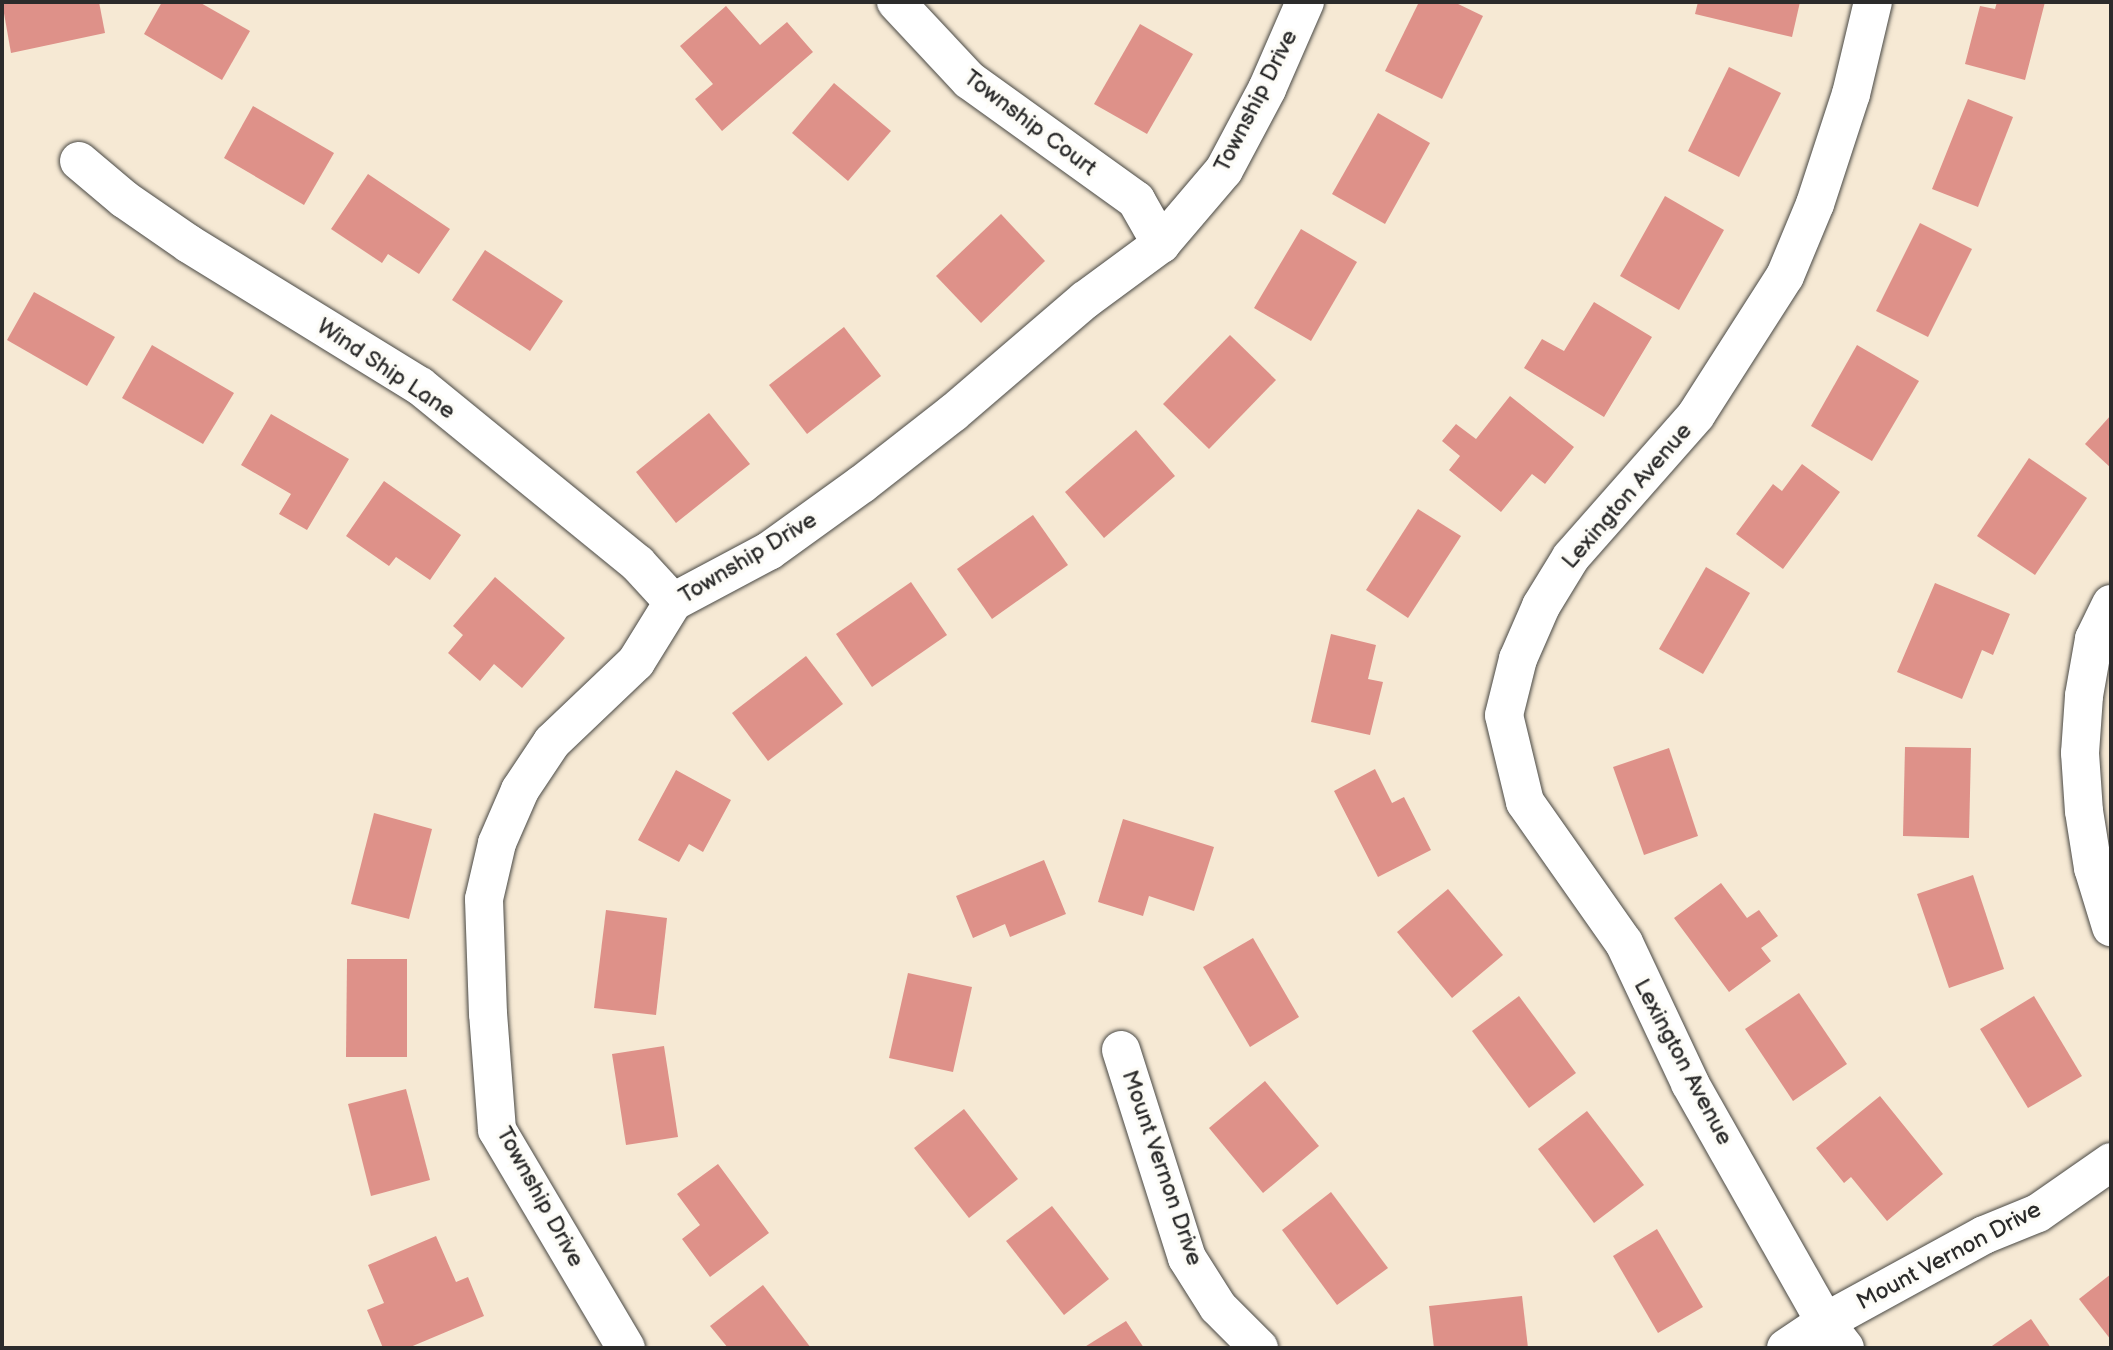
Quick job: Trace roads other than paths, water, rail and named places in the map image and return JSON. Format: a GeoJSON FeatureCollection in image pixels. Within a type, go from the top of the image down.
{"type":"FeatureCollection","features":[{"type":"Feature","properties":{"kind":"street","name":"Township Court"},"geometry":{"type":"LineString","coordinates":[[896,2],[969,80],[1136,200],[1161,244]]}},
{"type":"Feature","properties":{"kind":"street","name":"Township Drive"},"geometry":{"type":"LineString","coordinates":[[626,1348],[497,1130],[488,1014],[484,899],[497,843],[520,790],[552,742],[636,662],[673,602],[769,551],[863,484],[953,413],[1085,300],[1161,244],[1224,170],[1267,89],[1305,2]]}},
{"type":"Feature","properties":{"kind":"street","name":"Lexington Avenue"},"geometry":{"type":"LineString","coordinates":[[1835,1335],[1690,1083],[1624,943],[1525,802],[1504,715],[1518,659],[1536,617],[1571,557],[1696,415],[1785,276],[1815,204],[1851,94],[1873,2]]}},
{"type":"Feature","properties":{"kind":"street","name":"Wind Ship Lane"},"geometry":{"type":"LineString","coordinates":[[79,161],[124,199],[189,244],[420,386],[638,564],[673,602]]}},
{"type":"Feature","properties":{"kind":"street"},"geometry":{"type":"LineString","coordinates":[[2111,604],[2094,639],[2084,696],[2080,753],[2084,811],[2093,868],[2111,927]]}},
{"type":"Feature","properties":{"kind":"street","name":"Mount Vernon Drive"},"geometry":{"type":"LineString","coordinates":[[1121,1049],[1187,1258],[1217,1307],[1259,1348]]}},
{"type":"Feature","properties":{"kind":"street","name":"Mount Vernon Drive"},"geometry":{"type":"LineString","coordinates":[[1786,1348],[1835,1335],[1984,1235],[2038,1213],[2111,1162]]}}]}
